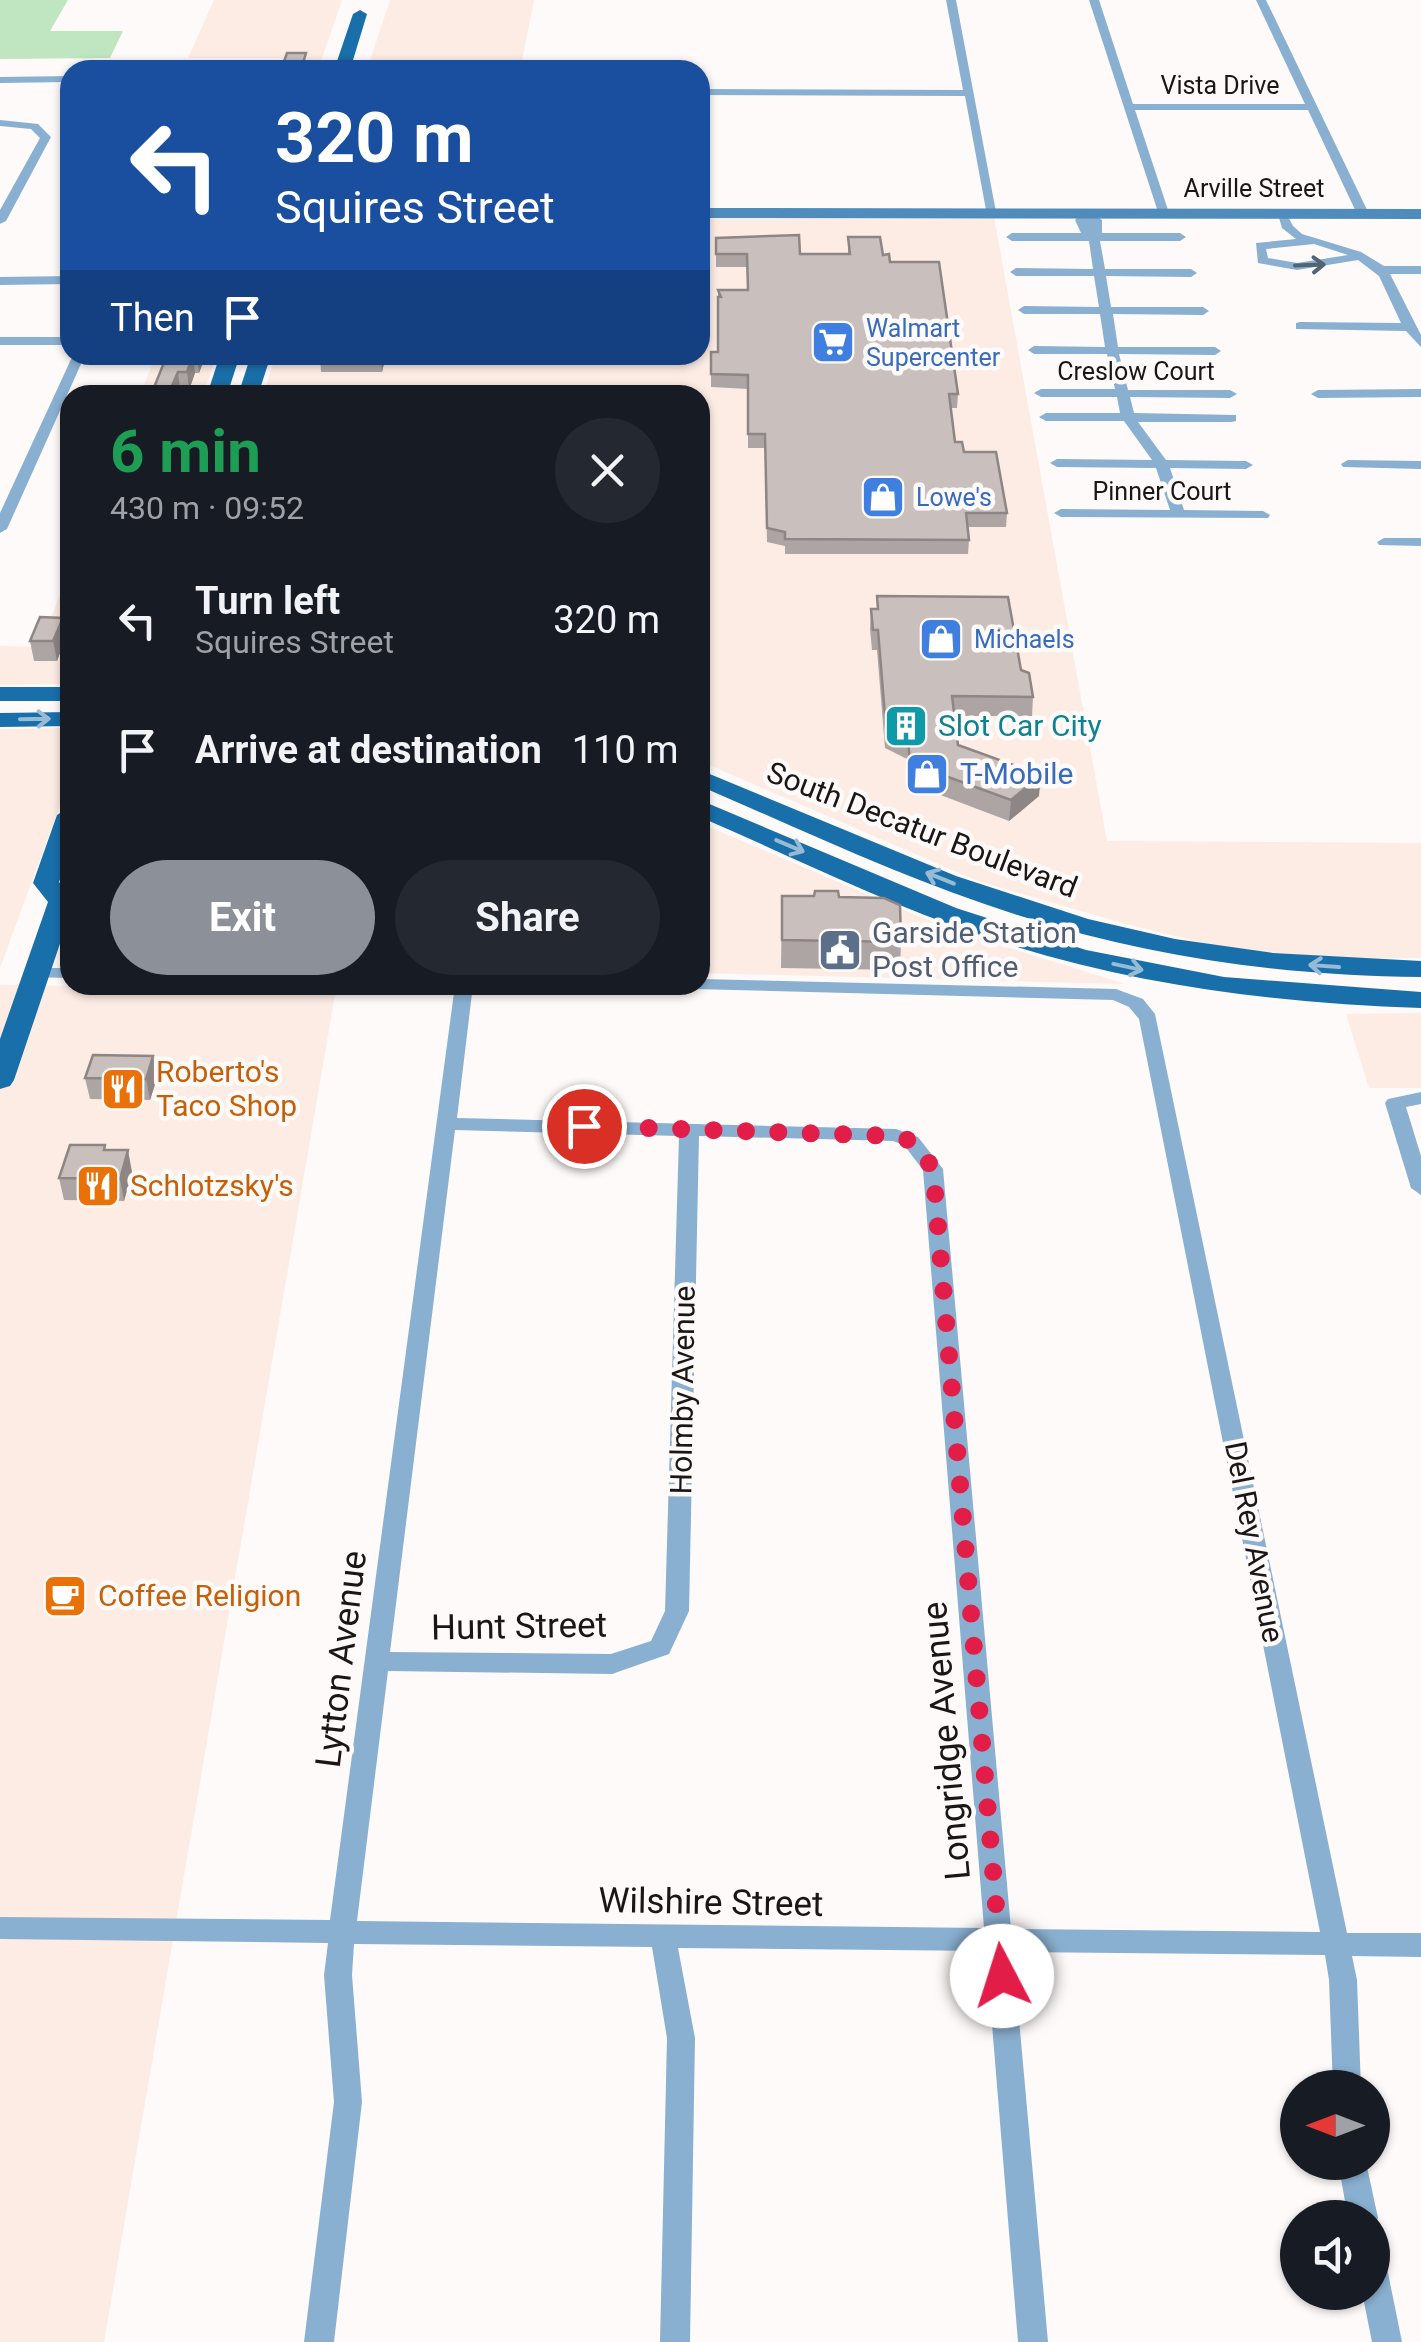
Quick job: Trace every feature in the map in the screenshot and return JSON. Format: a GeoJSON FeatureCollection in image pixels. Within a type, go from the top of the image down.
{"type":"FeatureCollection","features":[{"type":"Feature","properties":{"kind":"main road"},"geometry":{"type":"LineString","coordinates":[[345,60],[363,8]]}},
{"type":"Feature","properties":{"kind":"main road"},"geometry":{"type":"LineString","coordinates":[[0,694],[60,694]]}},
{"type":"Feature","properties":{"kind":"main road"},"geometry":{"type":"LineString","coordinates":[[0,720],[60,719]]}},
{"type":"Feature","properties":{"kind":"main road","name":"South Decatur Boulevard"},"geometry":{"type":"LineString","coordinates":[[710,781],[984,895],[1078,924],[1251,959],[1421,970]]}},
{"type":"Feature","properties":{"kind":"main road","name":"South Decatur Boulevard"},"geometry":{"type":"LineString","coordinates":[[710,812],[944,913],[1032,944],[1185,978],[1308,995],[1421,1000]]}},
{"type":"Feature","properties":{"kind":"main road"},"geometry":{"type":"LineString","coordinates":[[60,843],[46,883],[60,894]]}},
{"type":"Feature","properties":{"kind":"main road"},"geometry":{"type":"LineString","coordinates":[[0,1080],[60,911]]}},
{"type":"Feature","properties":{"kind":"main road"},"geometry":{"type":"LineString","coordinates":[[944,913],[1004,919],[1052,934],[1078,924]]}},
{"type":"Feature","properties":{"kind":"street"},"geometry":{"type":"LineString","coordinates":[[951,0],[1000,213]]}},
{"type":"Feature","properties":{"kind":"street"},"geometry":{"type":"LineString","coordinates":[[1094,0],[1163,213]]}},
{"type":"Feature","properties":{"kind":"street"},"geometry":{"type":"LineString","coordinates":[[1261,0],[1363,214]]}},
{"type":"Feature","properties":{"kind":"street"},"geometry":{"type":"LineString","coordinates":[[0,80],[60,79]]}},
{"type":"Feature","properties":{"kind":"street"},"geometry":{"type":"LineString","coordinates":[[710,92],[970,92]]}},
{"type":"Feature","properties":{"kind":"street","name":"Vista Drive"},"geometry":{"type":"LineString","coordinates":[[1128,107],[1313,107]]}},
{"type":"Feature","properties":{"kind":"street"},"geometry":{"type":"LineString","coordinates":[[0,123],[34,126],[46,136],[0,221]]}},
{"type":"Feature","properties":{"kind":"street","name":"Arville Street"},"geometry":{"type":"LineString","coordinates":[[710,212],[1421,214]]}},
{"type":"Feature","properties":{"kind":"street"},"geometry":{"type":"LineString","coordinates":[[1086,213],[1081,220],[1084,230],[1094,237],[1102,272],[1104,310],[1128,418],[1162,464],[1178,514]]}},
{"type":"Feature","properties":{"kind":"street"},"geometry":{"type":"LineString","coordinates":[[1290,213],[1293,232],[1358,256],[1381,270],[1421,270]]}},
{"type":"Feature","properties":{"kind":"street"},"geometry":{"type":"LineString","coordinates":[[1012,237],[1180,237]]}},
{"type":"Feature","properties":{"kind":"street"},"geometry":{"type":"LineString","coordinates":[[1313,240],[1260,246],[1258,252],[1262,260],[1287,266],[1318,266],[1358,256]]}},
{"type":"Feature","properties":{"kind":"street"},"geometry":{"type":"LineString","coordinates":[[1381,270],[1407,327],[1421,343]]}},
{"type":"Feature","properties":{"kind":"street"},"geometry":{"type":"LineString","coordinates":[[1016,272],[1191,273]]}},
{"type":"Feature","properties":{"kind":"street"},"geometry":{"type":"LineString","coordinates":[[0,281],[60,280]]}},
{"type":"Feature","properties":{"kind":"street"},"geometry":{"type":"LineString","coordinates":[[1024,310],[1203,310]]}},
{"type":"Feature","properties":{"kind":"street"},"geometry":{"type":"LineString","coordinates":[[1300,326],[1407,327]]}},
{"type":"Feature","properties":{"kind":"street"},"geometry":{"type":"LineString","coordinates":[[0,341],[60,341]]}},
{"type":"Feature","properties":{"kind":"street"},"geometry":{"type":"LineString","coordinates":[[1034,350],[1215,351]]}},
{"type":"Feature","properties":{"kind":"street","name":"Creslow Court"},"geometry":{"type":"LineString","coordinates":[[1041,392],[1230,394]]}},
{"type":"Feature","properties":{"kind":"street"},"geometry":{"type":"LineString","coordinates":[[1318,394],[1421,393]]}},
{"type":"Feature","properties":{"kind":"street"},"geometry":{"type":"LineString","coordinates":[[0,529],[60,397]]}},
{"type":"Feature","properties":{"kind":"street"},"geometry":{"type":"LineString","coordinates":[[1046,417],[1231,418]]}},
{"type":"Feature","properties":{"kind":"street"},"geometry":{"type":"LineString","coordinates":[[1057,463],[1246,465]]}},
{"type":"Feature","properties":{"kind":"street"},"geometry":{"type":"LineString","coordinates":[[1348,464],[1421,465]]}},
{"type":"Feature","properties":{"kind":"street","name":"Pinner Court"},"geometry":{"type":"LineString","coordinates":[[1061,513],[1262,515]]}},
{"type":"Feature","properties":{"kind":"street"},"geometry":{"type":"LineString","coordinates":[[1384,542],[1421,542]]}},
{"type":"Feature","properties":{"kind":"street"},"geometry":{"type":"LineString","coordinates":[[36,973],[60,973]]}},
{"type":"Feature","properties":{"kind":"street","name":"Del Rey Avenue"},"geometry":{"type":"LineString","coordinates":[[710,985],[1116,994],[1136,1002],[1148,1018],[1336,1944],[1342,1980],[1346,2070]]}},
{"type":"Feature","properties":{"kind":"street","name":"Lytton Avenue"},"geometry":{"type":"LineString","coordinates":[[319,2342],[348,2102],[338,1974],[342,1932],[463,995]]}},
{"type":"Feature","properties":{"kind":"street"},"geometry":{"type":"LineString","coordinates":[[1421,1098],[1395,1103],[1421,1188]]}},
{"type":"Feature","properties":{"kind":"street"},"geometry":{"type":"LineString","coordinates":[[446,1124],[689,1129]]}},
{"type":"Feature","properties":{"kind":"street","name":"Longridge Avenue"},"geometry":{"type":"LineString","coordinates":[[689,1129],[896,1136],[911,1141],[933,1168],[1033,2342]]}},
{"type":"Feature","properties":{"kind":"street","name":"Holmby Avenue"},"geometry":{"type":"LineString","coordinates":[[660,1647],[678,1611],[689,1129]]}},
{"type":"Feature","properties":{"kind":"street","name":"Hunt Street"},"geometry":{"type":"LineString","coordinates":[[376,1662],[612,1664],[660,1647]]}},
{"type":"Feature","properties":{"kind":"street","name":"Wilshire Street"},"geometry":{"type":"LineString","coordinates":[[0,1928],[1421,1945]]}},
{"type":"Feature","properties":{"kind":"street"},"geometry":{"type":"LineString","coordinates":[[663,1936],[681,2038],[675,2342]]}},
{"type":"Feature","properties":{"kind":"street"},"geometry":{"type":"LineString","coordinates":[[1381,2310],[1387,2342]]}},
{"type":"Feature","properties":{"kind":"shaded area"},"geometry":{"type":"Polygon","coordinates":[[[214,0],[342,0],[321,60],[188,58],[214,0]]]}},
{"type":"Feature","properties":{"kind":"shaded area"},"geometry":{"type":"Polygon","coordinates":[[[390,0],[534,0],[522,60],[370,60],[390,0]]]}},
{"type":"Feature","properties":{"kind":"shaded area"},"geometry":{"type":"Polygon","coordinates":[[[710,217],[994,217],[1107,841],[1421,843],[1421,958],[1352,959],[1229,949],[1122,923],[978,881],[710,765],[710,385],[266,385],[273,365],[710,365],[710,217]]]}},
{"type":"Feature","properties":{"kind":"shaded area"},"geometry":{"type":"Polygon","coordinates":[[[152,365],[214,365],[206,385],[144,385],[152,365]]]}},
{"type":"Feature","properties":{"kind":"shaded area"},"geometry":{"type":"Polygon","coordinates":[[[60,596],[60,684],[0,685],[0,646],[39,647],[60,596]]]}},
{"type":"Feature","properties":{"kind":"shaded area"},"geometry":{"type":"Polygon","coordinates":[[[60,728],[60,805],[0,968],[0,729],[60,728]]]}},
{"type":"Feature","properties":{"kind":"shaded area"},"geometry":{"type":"Polygon","coordinates":[[[710,827],[949,929],[1125,984],[710,973],[710,827]]]}},
{"type":"Feature","properties":{"kind":"shaded area"},"geometry":{"type":"Polygon","coordinates":[[[0,985],[60,986],[60,995],[335,995],[104,2342],[0,2342],[0,985]]]}},
{"type":"Feature","properties":{"kind":"shaded area"},"geometry":{"type":"Polygon","coordinates":[[[1421,1013],[1421,1088],[1369,1088],[1346,1014],[1421,1013]]]}},
{"type":"Feature","properties":{"kind":"green space"},"geometry":{"type":"Polygon","coordinates":[[[0,0],[68,0],[50,31],[123,31],[110,58],[0,59],[0,0]]]}},
{"type":"Feature","properties":{"kind":"building"},"geometry":{"type":"Polygon","coordinates":[[[287,53],[306,53],[304,60],[285,60],[287,53]]]}},
{"type":"Feature","properties":{"kind":"building"},"geometry":{"type":"Polygon","coordinates":[[[799,235],[800,254],[850,254],[848,237],[880,237],[883,255],[889,254],[890,262],[939,262],[958,394],[949,394],[955,442],[962,442],[964,452],[996,452],[1007,513],[966,513],[969,540],[785,539],[785,532],[767,528],[765,434],[748,434],[748,375],[711,374],[711,352],[718,352],[718,290],[748,290],[747,254],[716,254],[716,238],[799,235]]]}},
{"type":"Feature","properties":{"kind":"building"},"geometry":{"type":"Polygon","coordinates":[[[163,365],[189,365],[187,372],[178,372],[172,385],[155,385],[163,365]]]}},
{"type":"Feature","properties":{"kind":"building"},"geometry":{"type":"Polygon","coordinates":[[[877,596],[1008,597],[1021,670],[1029,673],[1033,697],[952,696],[958,745],[1041,775],[1011,800],[910,763],[908,739],[886,728],[878,630],[873,630],[871,609],[878,609],[877,596]]]}},
{"type":"Feature","properties":{"kind":"building"},"geometry":{"type":"Polygon","coordinates":[[[40,617],[60,618],[53,641],[30,641],[40,617]]]}},
{"type":"Feature","properties":{"kind":"building"},"geometry":{"type":"Polygon","coordinates":[[[815,891],[838,891],[839,897],[884,898],[900,905],[901,942],[782,940],[782,896],[814,896],[815,891]]]}},
{"type":"Feature","properties":{"kind":"building"},"geometry":{"type":"Polygon","coordinates":[[[93,1055],[153,1056],[146,1079],[85,1078],[93,1055]]]}},
{"type":"Feature","properties":{"kind":"building"},"geometry":{"type":"Polygon","coordinates":[[[70,1145],[105,1145],[104,1150],[128,1150],[120,1179],[59,1178],[70,1145]]]}},
{"type":"Feature","properties":{"kind":"place","name":"Walmart Supercenter"},"geometry":{"type":"Point","coordinates":[833,342]}},
{"type":"Feature","properties":{"kind":"place","name":"Lowe's"},"geometry":{"type":"Point","coordinates":[883,497]}},
{"type":"Feature","properties":{"kind":"place","name":"Michaels"},"geometry":{"type":"Point","coordinates":[941,639]}},
{"type":"Feature","properties":{"kind":"place","name":"Slot Car City"},"geometry":{"type":"Point","coordinates":[906,726]}},
{"type":"Feature","properties":{"kind":"place","name":"T-Mobile"},"geometry":{"type":"Point","coordinates":[927,774]}},
{"type":"Feature","properties":{"kind":"place","name":"Garside Station Post Office"},"geometry":{"type":"Point","coordinates":[840,950]}},
{"type":"Feature","properties":{"kind":"place","name":"Roberto's Taco Shop"},"geometry":{"type":"Point","coordinates":[123,1089]}},
{"type":"Feature","properties":{"kind":"place","name":"Schlotzsky's"},"geometry":{"type":"Point","coordinates":[98,1186]}},
{"type":"Feature","properties":{"kind":"place","name":"Coffee Religion"},"geometry":{"type":"Point","coordinates":[65,1596]}},
{"type":"Feature","properties":{"kind":"route"},"geometry":{"type":"LineString","coordinates":[[584,1126],[896,1136],[911,1141],[933,1168],[1002,1976]]}}]}
